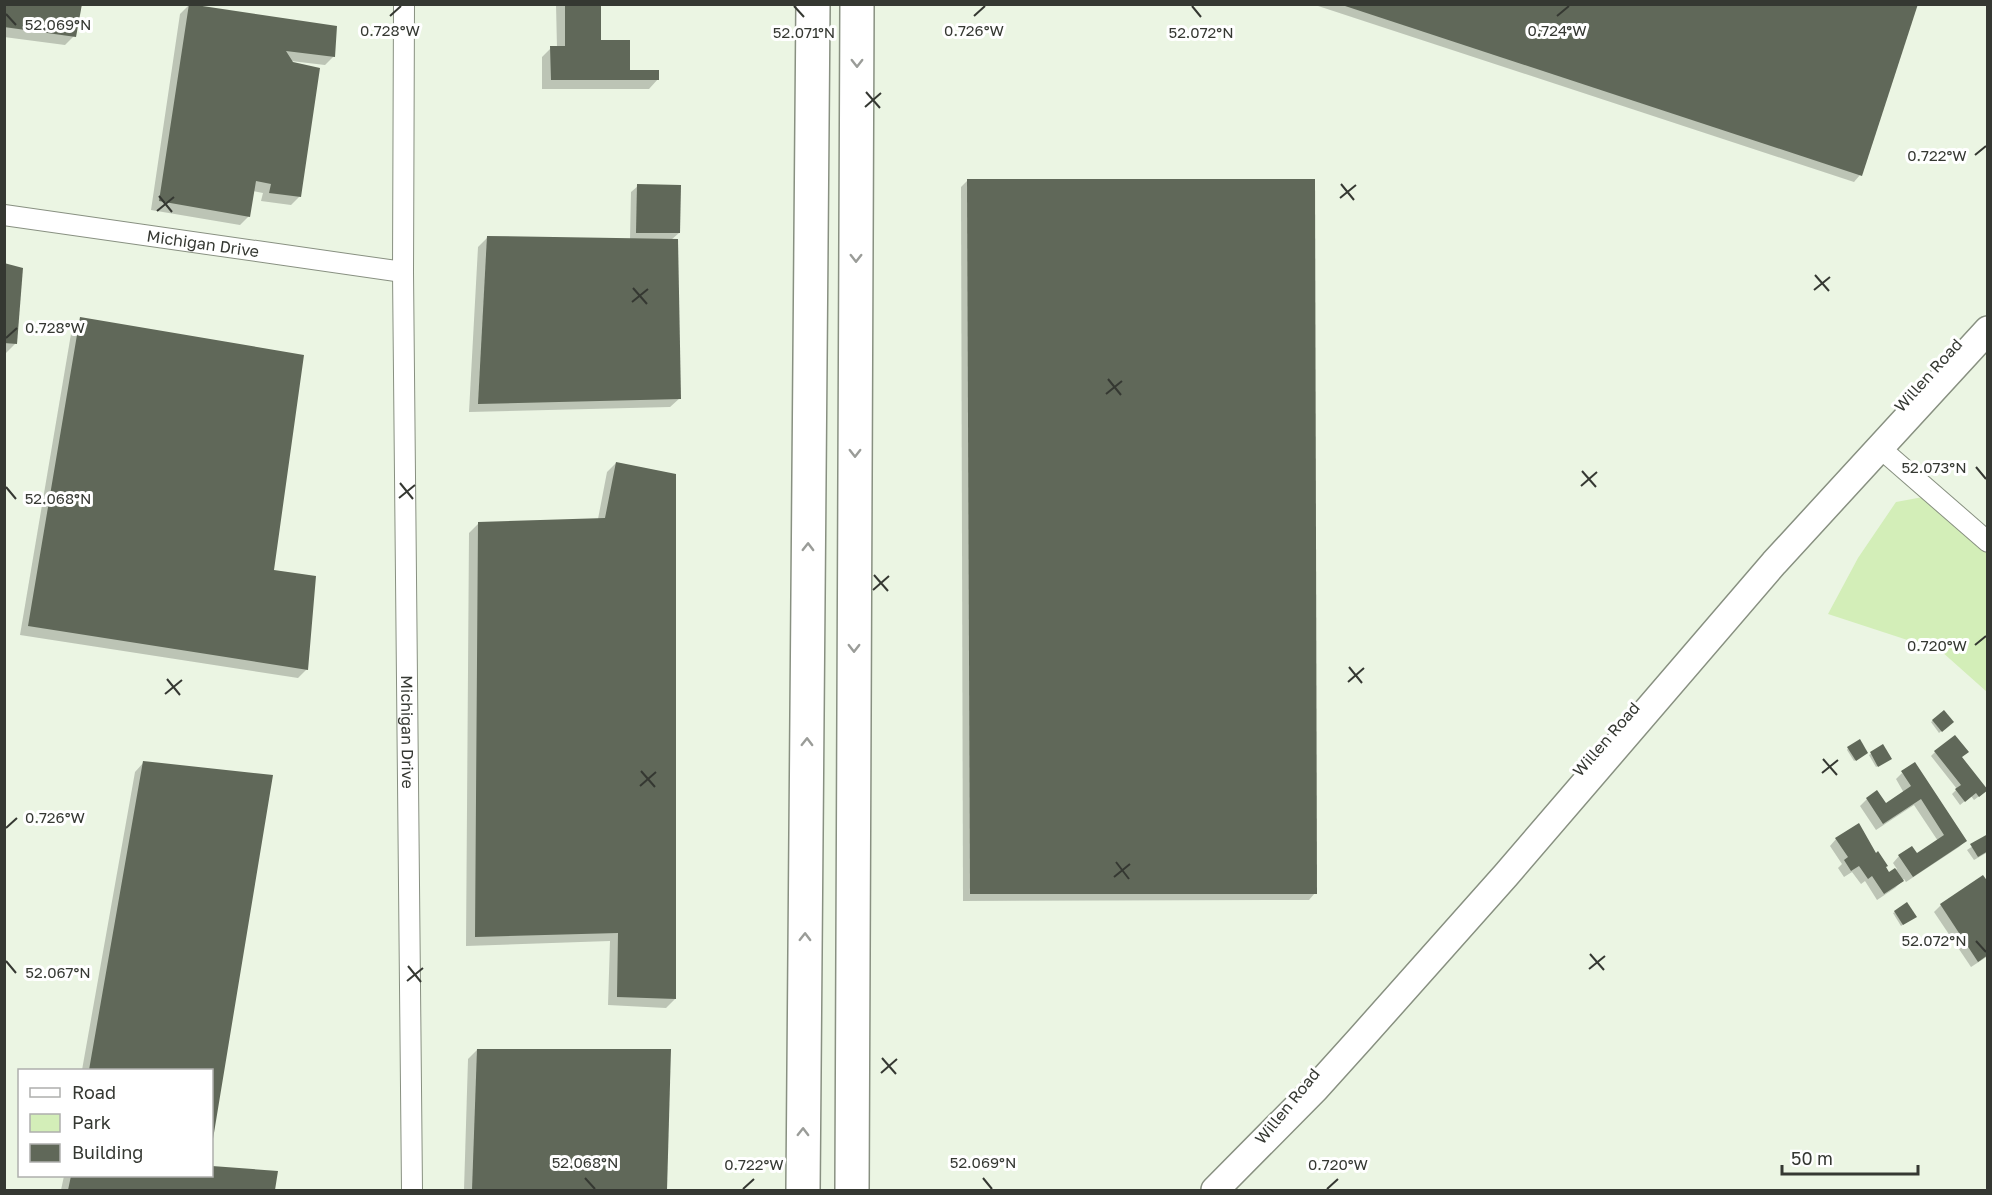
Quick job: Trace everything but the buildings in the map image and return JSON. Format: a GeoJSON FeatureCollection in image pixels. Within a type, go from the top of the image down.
{"type":"FeatureCollection","features":[{"type":"Feature","properties":{"kind":"highway"},"geometry":{"type":"LineString","coordinates":[[803,1191],[813,4]]}},
{"type":"Feature","properties":{"kind":"highway"},"geometry":{"type":"LineString","coordinates":[[852,1191],[857,4]]}},
{"type":"Feature","properties":{"kind":"street","name":"Michigan Drive"},"geometry":{"type":"LineString","coordinates":[[404,4],[403,272],[412,1191]]}},
{"type":"Feature","properties":{"kind":"street","name":"Michigan Drive"},"geometry":{"type":"LineString","coordinates":[[4,215],[403,272]]}},
{"type":"Feature","properties":{"kind":"street","name":"Willen Road"},"geometry":{"type":"LineString","coordinates":[[1223,1183],[1305,1083],[1835,478],[1988,309]]}},
{"type":"Feature","properties":{"kind":"street","name":"Willen Road"},"geometry":{"type":"LineString","coordinates":[[1223,1183],[1315,1089],[1376,1021],[1506,875],[1774,563],[1988,330]]}},
{"type":"Feature","properties":{"kind":"street"},"geometry":{"type":"LineString","coordinates":[[1880,448],[1988,542]]}},
{"type":"Feature","properties":{"kind":"green space"},"geometry":{"type":"Polygon","coordinates":[[[1923,497],[1987,548],[1987,692],[1941,651],[1828,614],[1858,558],[1896,502],[1923,497]]]}}]}
